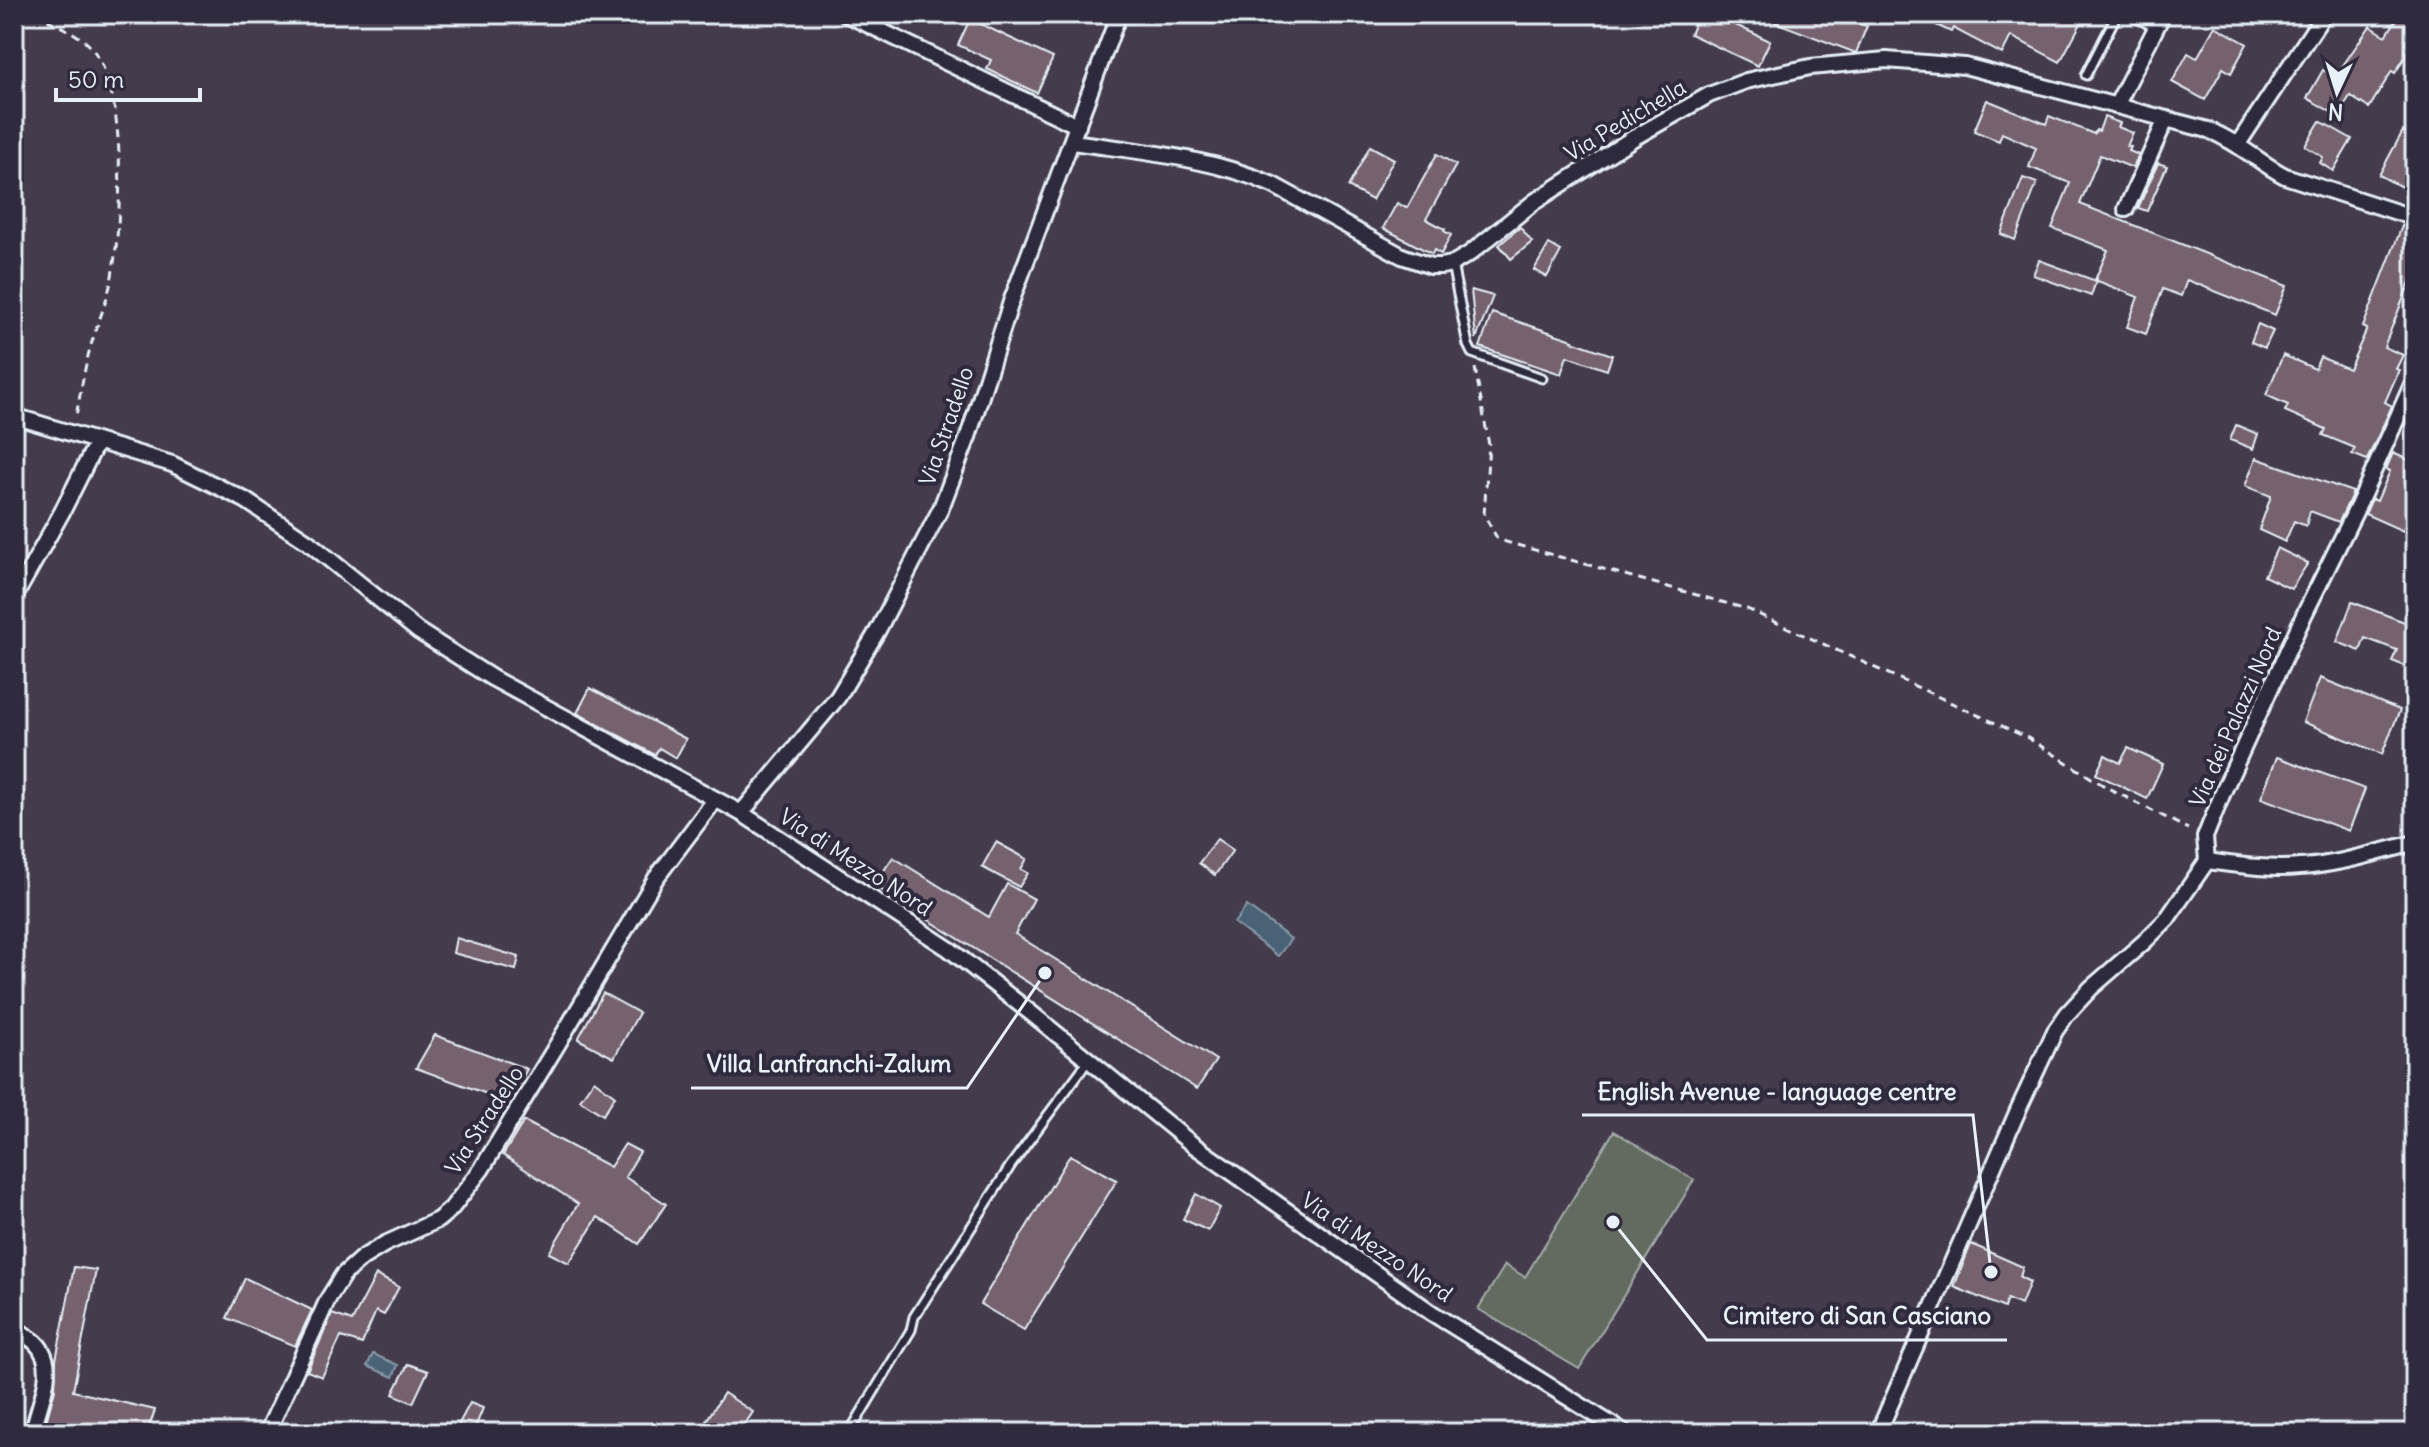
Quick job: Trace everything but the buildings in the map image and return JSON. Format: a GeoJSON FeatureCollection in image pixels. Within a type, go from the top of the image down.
{"type":"FeatureCollection","features":[{"type":"Feature","properties":{"kind":"street"},"geometry":{"type":"LineString","coordinates":[[846,14],[864,18],[1078,126]]}},
{"type":"Feature","properties":{"kind":"street","name":"Via Stradello"},"geometry":{"type":"LineString","coordinates":[[741,813],[838,697],[878,630],[941,508],[968,437],[1011,302],[1119,14]]}},
{"type":"Feature","properties":{"kind":"street"},"geometry":{"type":"LineString","coordinates":[[2324,14],[2238,144],[2285,176],[2415,218]]}},
{"type":"Feature","properties":{"kind":"street"},"geometry":{"type":"LineString","coordinates":[[2116,106],[2159,21]]}},
{"type":"Feature","properties":{"kind":"street","name":"Via Pedichella"},"geometry":{"type":"LineString","coordinates":[[1452,264],[1534,202],[1635,137],[1709,95],[1768,76],[1810,67],[1886,60],[1965,66],[2208,130],[2238,144]]}},
{"type":"Feature","properties":{"kind":"street"},"geometry":{"type":"LineString","coordinates":[[2126,209],[2166,119]]}},
{"type":"Feature","properties":{"kind":"street"},"geometry":{"type":"LineString","coordinates":[[1073,142],[1194,160],[1251,175],[1402,256],[1431,266],[1452,264]]}},
{"type":"Feature","properties":{"kind":"street","name":"Via dei Palazzi Nord"},"geometry":{"type":"LineString","coordinates":[[2207,861],[2205,837],[2224,790],[2415,378]]}},
{"type":"Feature","properties":{"kind":"street","name":"Via di Mezzo Nord"},"geometry":{"type":"LineString","coordinates":[[14,416],[172,464],[245,500],[308,542],[418,631],[457,657],[741,813],[949,949],[1192,1144],[1332,1244],[1432,1313],[1625,1433]]}},
{"type":"Feature","properties":{"kind":"street"},"geometry":{"type":"LineString","coordinates":[[14,598],[97,442]]}},
{"type":"Feature","properties":{"kind":"street","name":"Via Stradello"},"geometry":{"type":"LineString","coordinates":[[267,1433],[328,1299],[343,1275],[385,1244],[438,1220],[451,1209],[481,1170],[656,878],[715,800]]}},
{"type":"Feature","properties":{"kind":"street"},"geometry":{"type":"LineString","coordinates":[[1878,1433],[2019,1108],[2055,1031],[2067,1014],[2167,919],[2207,861],[2299,867],[2415,843]]}},
{"type":"Feature","properties":{"kind":"street"},"geometry":{"type":"LineString","coordinates":[[14,1328],[34,1341],[46,1360],[46,1383],[33,1433]]}},
{"type":"Feature","properties":{"kind":"lane"},"geometry":{"type":"LineString","coordinates":[[2086,75],[2117,14]]}},
{"type":"Feature","properties":{"kind":"lane"},"geometry":{"type":"LineString","coordinates":[[2129,14],[2159,21]]}},
{"type":"Feature","properties":{"kind":"lane"},"geometry":{"type":"LineString","coordinates":[[1452,264],[1472,353],[1542,378]]}},
{"type":"Feature","properties":{"kind":"lane"},"geometry":{"type":"LineString","coordinates":[[849,1433],[911,1330],[914,1317],[1011,1165],[1088,1061]]}},
{"type":"Feature","properties":{"kind":"path"},"geometry":{"type":"LineString","coordinates":[[35,14],[87,42],[102,62],[110,83],[116,116],[119,169],[116,252],[109,288],[88,355],[72,435]]}},
{"type":"Feature","properties":{"kind":"path"},"geometry":{"type":"LineString","coordinates":[[1472,353],[1489,445],[1484,515],[1497,538],[1747,609],[2028,738],[2106,787],[2205,837]]}},
{"type":"Feature","properties":{"kind":"shaded area"},"geometry":{"type":"Polygon","coordinates":[[[1614,1131],[1694,1180],[1579,1369],[1478,1309],[1505,1265],[1525,1277],[1614,1131]]]}},
{"type":"Feature","properties":{"kind":"water"},"geometry":{"type":"Polygon","coordinates":[[[1247,906],[1291,939],[1278,956],[1234,923],[1247,906]]]}},
{"type":"Feature","properties":{"kind":"water"},"geometry":{"type":"Polygon","coordinates":[[[373,1354],[398,1365],[393,1377],[367,1366],[373,1354]]]}},
{"type":"Feature","properties":{"kind":"place","name":"Villa Lanfranchi-Zalum"},"geometry":{"type":"Point","coordinates":[1045,973]}},
{"type":"Feature","properties":{"kind":"place","name":"Cimitero di San Casciano"},"geometry":{"type":"Point","coordinates":[1613,1222]}},
{"type":"Feature","properties":{"kind":"place","name":"English Avenue - language centre"},"geometry":{"type":"Point","coordinates":[1991,1272]}}]}
